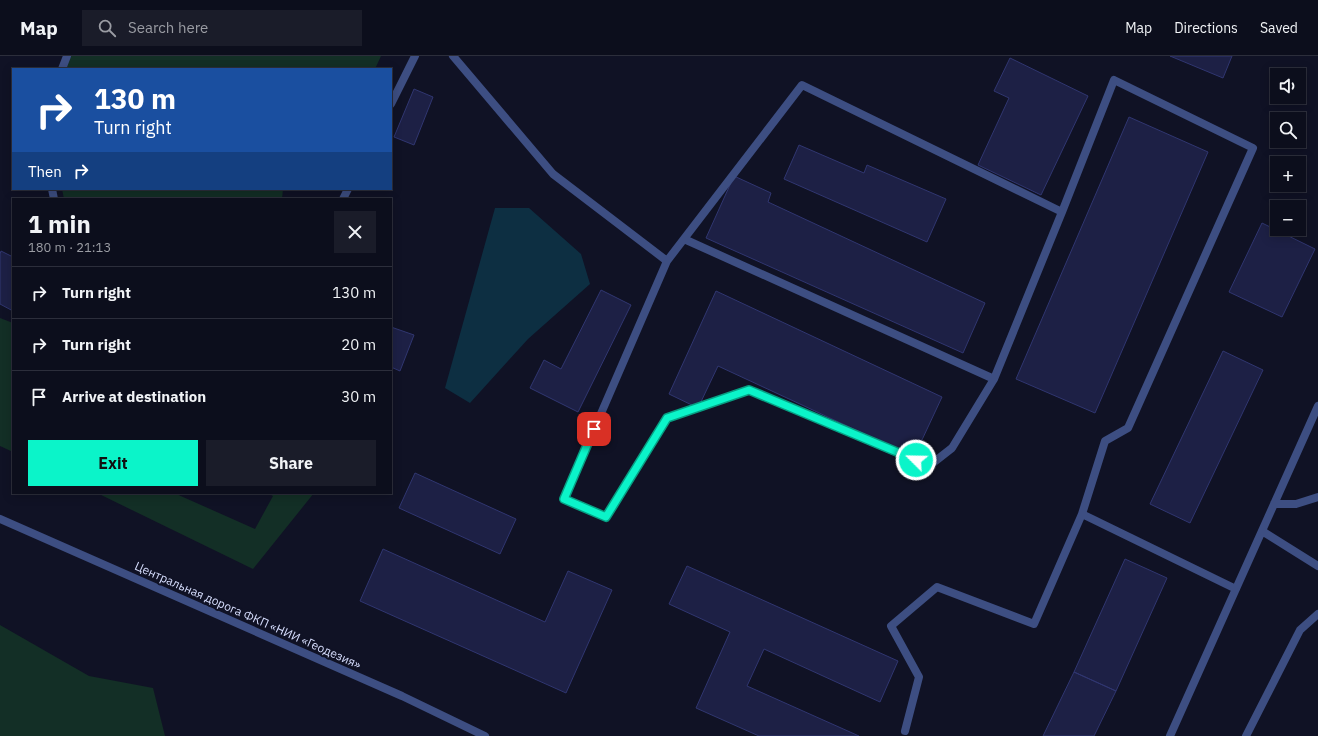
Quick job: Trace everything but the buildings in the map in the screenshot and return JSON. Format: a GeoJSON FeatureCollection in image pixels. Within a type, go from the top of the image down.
{"type":"FeatureCollection","features":[{"type":"Feature","properties":{"kind":"street"},"geometry":{"type":"LineString","coordinates":[[62,68],[67,56]]}},
{"type":"Feature","properties":{"kind":"street"},"geometry":{"type":"LineString","coordinates":[[392,102],[415,56]]}},
{"type":"Feature","properties":{"kind":"street"},"geometry":{"type":"LineString","coordinates":[[453,56],[553,174],[667,261]]}},
{"type":"Feature","properties":{"kind":"street"},"geometry":{"type":"LineString","coordinates":[[905,731],[919,677],[890,626],[937,587],[1034,624],[1082,514],[1105,441],[1128,428],[1253,148],[1114,80],[1062,212],[994,379],[952,448],[929,466],[749,390],[667,418],[606,517],[564,499],[667,261],[802,85],[1062,212]]}},
{"type":"Feature","properties":{"kind":"street"},"geometry":{"type":"LineString","coordinates":[[684,239],[994,379]]}},
{"type":"Feature","properties":{"kind":"street"},"geometry":{"type":"LineString","coordinates":[[1170,736],[1318,406]]}},
{"type":"Feature","properties":{"kind":"street"},"geometry":{"type":"LineString","coordinates":[[1274,504],[1296,504],[1318,497]]}},
{"type":"Feature","properties":{"kind":"street"},"geometry":{"type":"LineString","coordinates":[[1082,514],[1236,589]]}},
{"type":"Feature","properties":{"kind":"street","name":"Центральная дорога ФКП «НИИ «Геодезия»"},"geometry":{"type":"LineString","coordinates":[[0,520],[402,696],[485,736]]}},
{"type":"Feature","properties":{"kind":"street"},"geometry":{"type":"LineString","coordinates":[[1262,531],[1318,566]]}},
{"type":"Feature","properties":{"kind":"street"},"geometry":{"type":"LineString","coordinates":[[1246,736],[1300,630],[1318,614]]}},
{"type":"Feature","properties":{"kind":"green space"},"geometry":{"type":"Polygon","coordinates":[[[71,56],[381,56],[375,68],[66,68],[71,56]]]}},
{"type":"Feature","properties":{"kind":"green space"},"geometry":{"type":"Polygon","coordinates":[[[62,190],[283,190],[282,198],[64,198],[62,190]]]}},
{"type":"Feature","properties":{"kind":"green space"},"geometry":{"type":"Polygon","coordinates":[[[0,318],[12,323],[12,452],[0,446],[0,318]]]}},
{"type":"Feature","properties":{"kind":"green space"},"geometry":{"type":"Polygon","coordinates":[[[99,494],[176,494],[255,529],[273,496],[269,494],[313,494],[253,569],[99,494]]]}},
{"type":"Feature","properties":{"kind":"green space"},"geometry":{"type":"Polygon","coordinates":[[[0,625],[89,676],[153,688],[165,736],[0,736],[0,625]]]}},
{"type":"Feature","properties":{"kind":"water"},"geometry":{"type":"Polygon","coordinates":[[[495,208],[529,208],[581,254],[590,284],[528,339],[470,403],[445,388],[495,208]]]}},
{"type":"Feature","properties":{"kind":"route"},"geometry":{"type":"LineString","coordinates":[[594,429],[564,499],[606,517],[667,418],[749,390],[916,460]]}}]}
